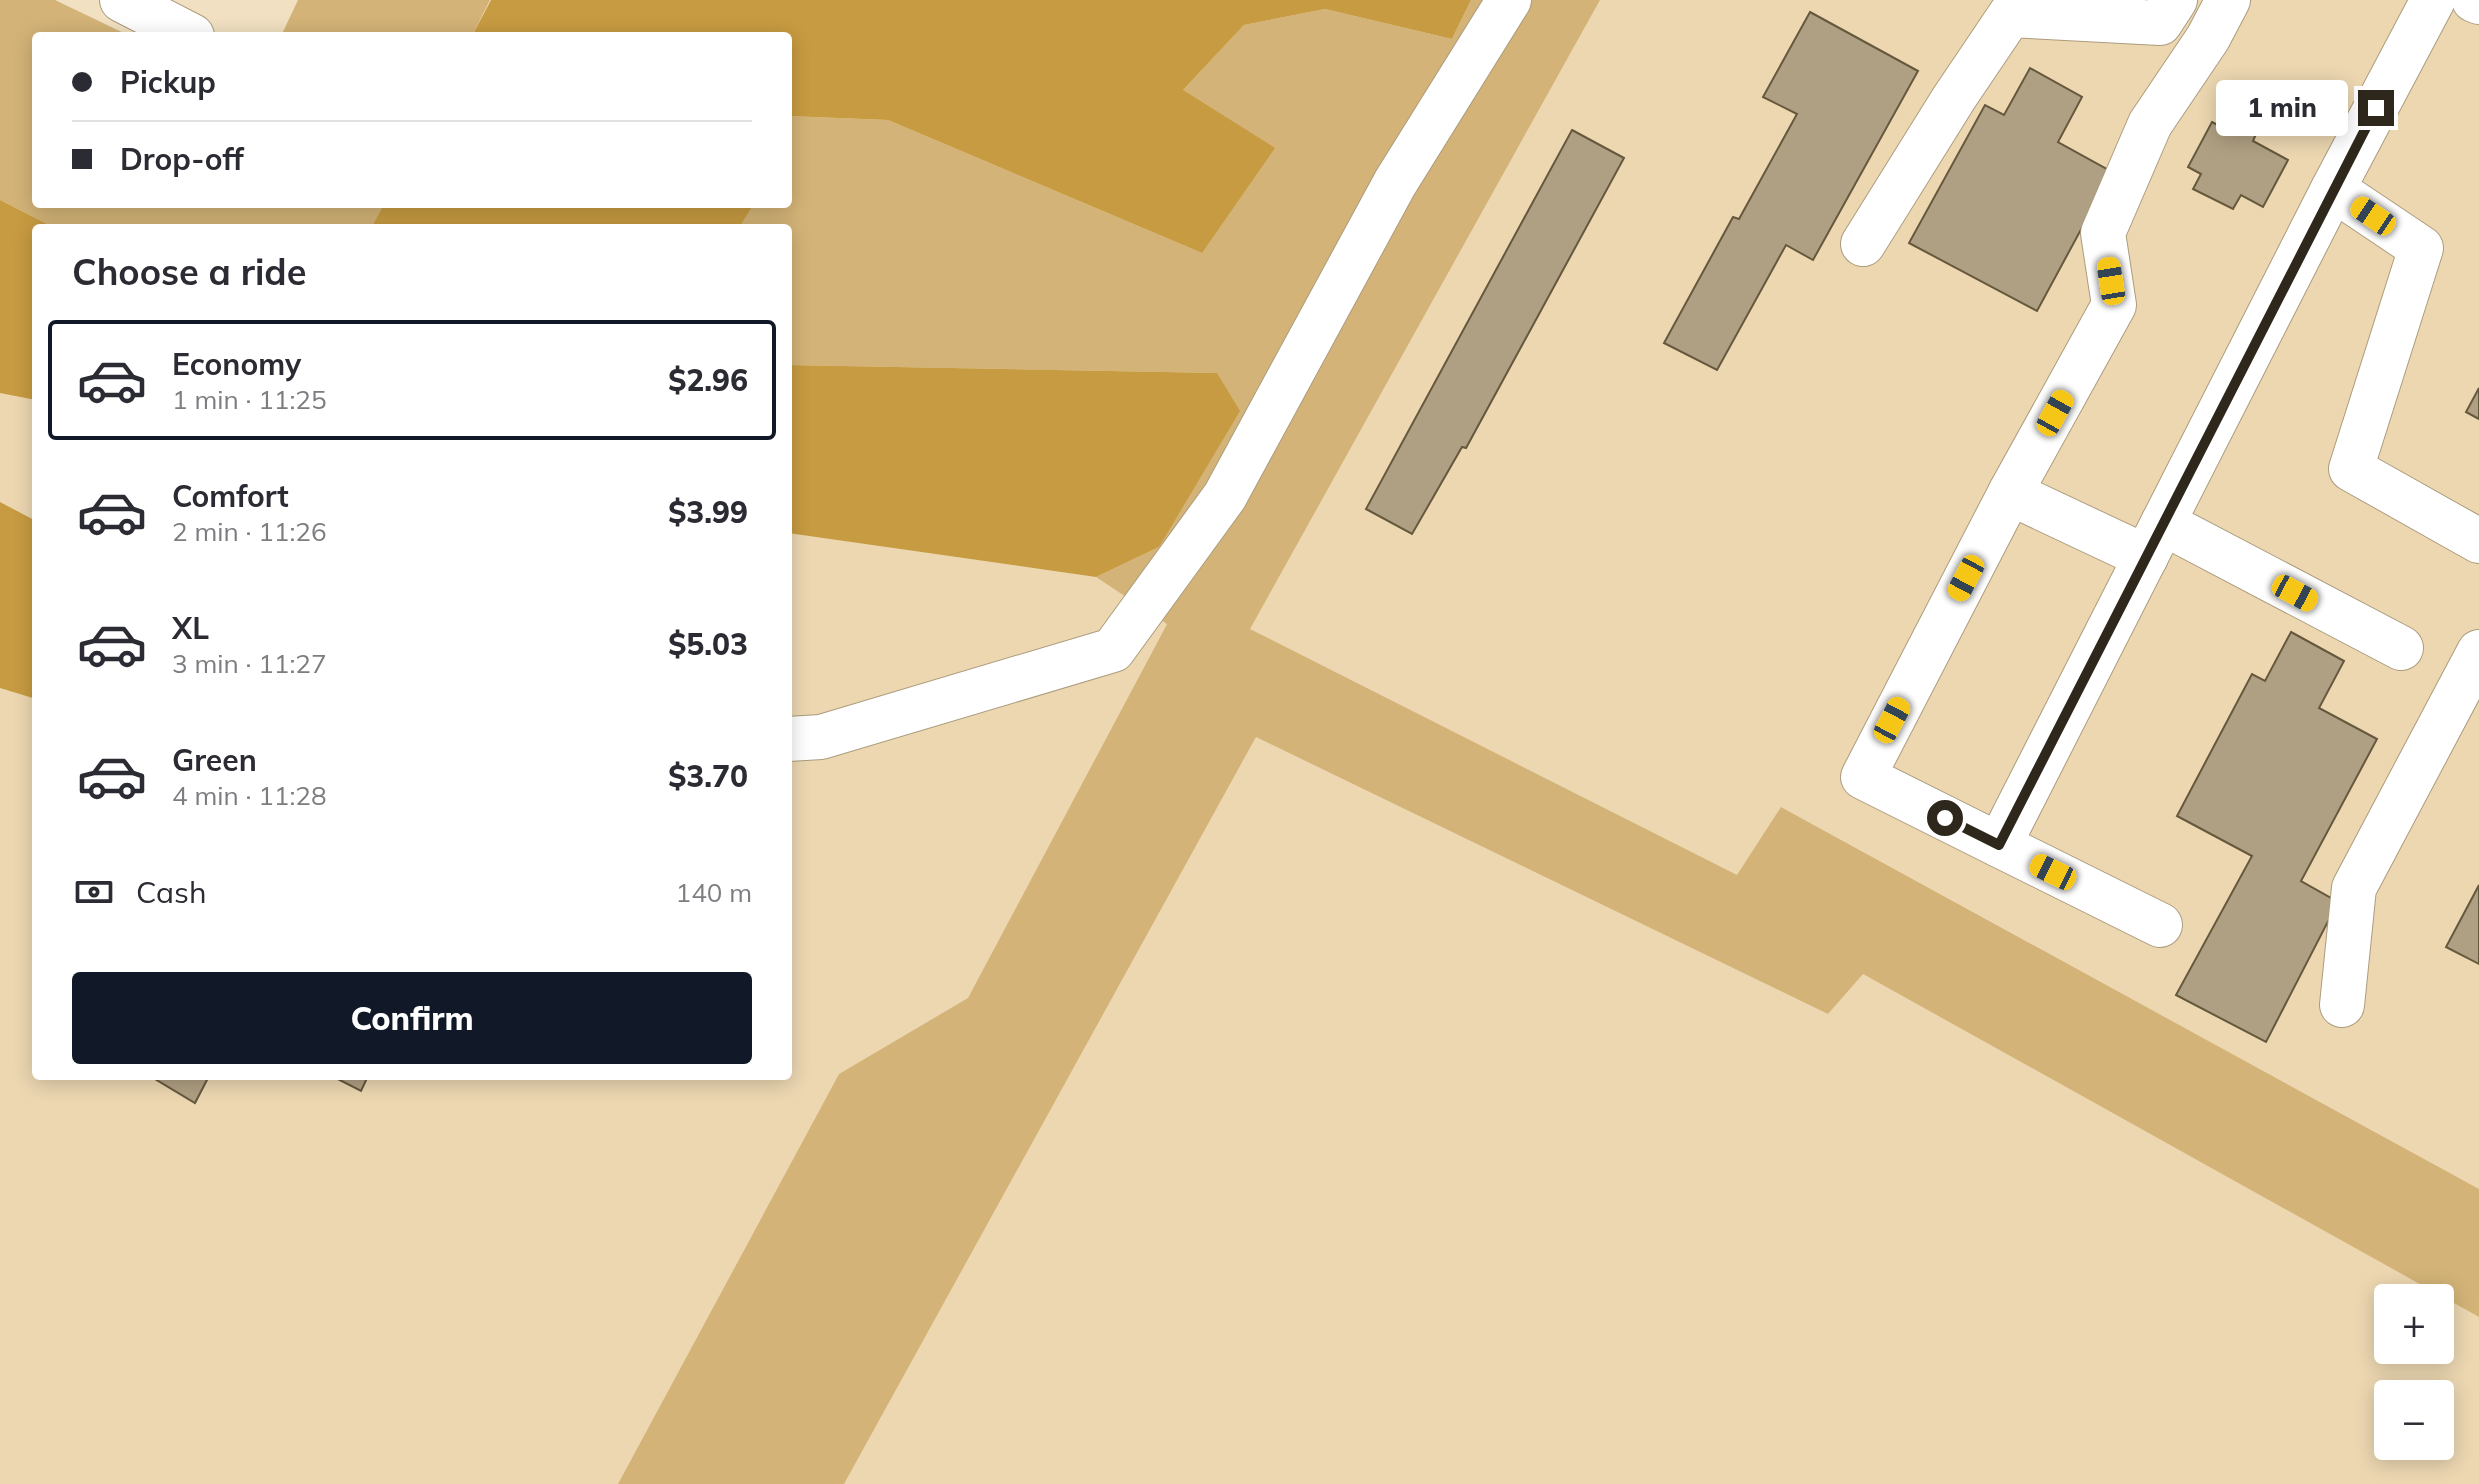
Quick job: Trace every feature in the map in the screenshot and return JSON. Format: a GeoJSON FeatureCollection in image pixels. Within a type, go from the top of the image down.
{"type":"FeatureCollection","features":[{"type":"Feature","properties":{"kind":"street"},"geometry":{"type":"LineString","coordinates":[[122,0],[184,32]]}},
{"type":"Feature","properties":{"kind":"street"},"geometry":{"type":"LineString","coordinates":[[792,739],[821,737],[1113,650],[1225,496],[1395,183],[1509,0]]}},
{"type":"Feature","properties":{"kind":"street"},"geometry":{"type":"LineString","coordinates":[[1863,244],[2010,15],[2160,23],[2175,0]]}},
{"type":"Feature","properties":{"kind":"street"},"geometry":{"type":"LineString","coordinates":[[2160,925],[1863,777],[2010,493],[2114,305],[2103,233],[2150,124],[2208,38],[2228,0]]}},
{"type":"Feature","properties":{"kind":"street"},"geometry":{"type":"LineString","coordinates":[[1999,845],[2333,189],[2433,0]]}},
{"type":"Feature","properties":{"kind":"street"},"geometry":{"type":"LineString","coordinates":[[2333,189],[2421,248],[2351,469],[2479,541]]}},
{"type":"Feature","properties":{"kind":"street"},"geometry":{"type":"LineString","coordinates":[[2010,493],[2154,540],[2401,648]]}},
{"type":"Feature","properties":{"kind":"street"},"geometry":{"type":"LineString","coordinates":[[2342,1005],[2354,888],[2473,677]]}},
{"type":"Feature","properties":{"kind":"shaded area"},"geometry":{"type":"Polygon","coordinates":[[[0,0],[55,0],[122,32],[32,32],[32,208],[382,208],[373,224],[47,224],[0,200],[0,0]]]}},
{"type":"Feature","properties":{"kind":"shaded area"},"geometry":{"type":"Polygon","coordinates":[[[298,0],[490,0],[474,32],[283,32],[298,0]]]}},
{"type":"Feature","properties":{"kind":"shaded area"},"geometry":{"type":"Polygon","coordinates":[[[491,0],[1471,0],[1452,39],[1325,9],[1244,25],[1183,90],[1275,148],[1202,253],[888,120],[792,116],[792,32],[474,32],[491,0]]]}},
{"type":"Feature","properties":{"kind":"shaded area"},"geometry":{"type":"Polygon","coordinates":[[[1471,0],[1600,0],[1250,629],[1737,875],[1781,807],[2479,1189],[2479,1317],[2454,1303],[2454,1284],[2420,1284],[1863,974],[1828,1014],[1256,737],[844,1484],[618,1484],[839,1074],[968,998],[1167,624],[1096,577],[1159,547],[1217,373],[792,365],[792,224],[742,224],[752,208],[792,208],[792,116],[888,120],[1202,253],[1183,90],[1244,25],[1325,9],[1452,39],[1471,0]]]}},
{"type":"Feature","properties":{"kind":"shaded area"},"geometry":{"type":"Polygon","coordinates":[[[1600,0],[2479,0],[2479,1189],[1782,807],[1738,876],[1250,629],[1600,0]]]}},
{"type":"Feature","properties":{"kind":"shaded area"},"geometry":{"type":"Polygon","coordinates":[[[0,200],[47,224],[32,224],[32,399],[0,393],[0,200]]]}},
{"type":"Feature","properties":{"kind":"shaded area"},"geometry":{"type":"Polygon","coordinates":[[[382,208],[752,208],[742,224],[373,224],[382,208]]]}},
{"type":"Feature","properties":{"kind":"shaded area"},"geometry":{"type":"Polygon","coordinates":[[[792,365],[1217,373],[1240,411],[1159,547],[1096,577],[792,534],[792,365]]]}},
{"type":"Feature","properties":{"kind":"shaded area"},"geometry":{"type":"Polygon","coordinates":[[[0,393],[32,399],[32,519],[0,502],[0,393]]]}},
{"type":"Feature","properties":{"kind":"shaded area"},"geometry":{"type":"Polygon","coordinates":[[[0,502],[32,519],[32,698],[0,688],[0,502]]]}},
{"type":"Feature","properties":{"kind":"shaded area"},"geometry":{"type":"Polygon","coordinates":[[[792,534],[1096,577],[1167,623],[968,998],[839,1074],[618,1484],[0,1484],[0,688],[32,698],[32,1080],[792,1080],[792,534]]]}},
{"type":"Feature","properties":{"kind":"shaded area"},"geometry":{"type":"Polygon","coordinates":[[[1256,737],[1828,1014],[1863,974],[2420,1284],[2374,1284],[2374,1364],[2454,1364],[2454,1303],[2479,1317],[2479,1484],[844,1484],[1256,737]]]}},
{"type":"Feature","properties":{"kind":"building"},"geometry":{"type":"Polygon","coordinates":[[[1810,12],[1918,71],[1813,260],[1786,245],[1717,370],[1664,343],[1733,217],[1739,219],[1797,114],[1763,97],[1810,12]]]}},
{"type":"Feature","properties":{"kind":"building"},"geometry":{"type":"Polygon","coordinates":[[[2030,68],[2082,97],[2058,142],[2112,172],[2037,311],[1909,243],[1985,105],[2004,115],[2030,68]]]}},
{"type":"Feature","properties":{"kind":"building"},"geometry":{"type":"Polygon","coordinates":[[[2212,122],[2232,133],[2237,124],[2256,134],[2253,141],[2288,160],[2263,207],[2241,195],[2233,209],[2193,189],[2201,174],[2188,167],[2212,122]]]}},
{"type":"Feature","properties":{"kind":"building"},"geometry":{"type":"Polygon","coordinates":[[[1572,130],[1624,158],[1466,448],[1462,447],[1412,534],[1366,509],[1572,130]]]}},
{"type":"Feature","properties":{"kind":"building"},"geometry":{"type":"Polygon","coordinates":[[[2479,388],[2479,419],[2466,412],[2479,388]]]}},
{"type":"Feature","properties":{"kind":"building"},"geometry":{"type":"Polygon","coordinates":[[[2291,632],[2344,661],[2319,708],[2377,739],[2301,881],[2338,902],[2266,1042],[2176,995],[2252,856],[2177,816],[2252,674],[2265,681],[2291,632]]]}},
{"type":"Feature","properties":{"kind":"building"},"geometry":{"type":"Polygon","coordinates":[[[2479,885],[2479,964],[2446,947],[2479,885]]]}},
{"type":"Feature","properties":{"kind":"building"},"geometry":{"type":"Polygon","coordinates":[[[157,1080],[207,1080],[195,1103],[157,1080]]]}},
{"type":"Feature","properties":{"kind":"building"},"geometry":{"type":"Polygon","coordinates":[[[340,1080],[366,1080],[361,1091],[340,1080]]]}},
{"type":"Feature","properties":{"kind":"route"},"geometry":{"type":"LineString","coordinates":[[1945,818],[1999,845],[2376,108]]}}]}
